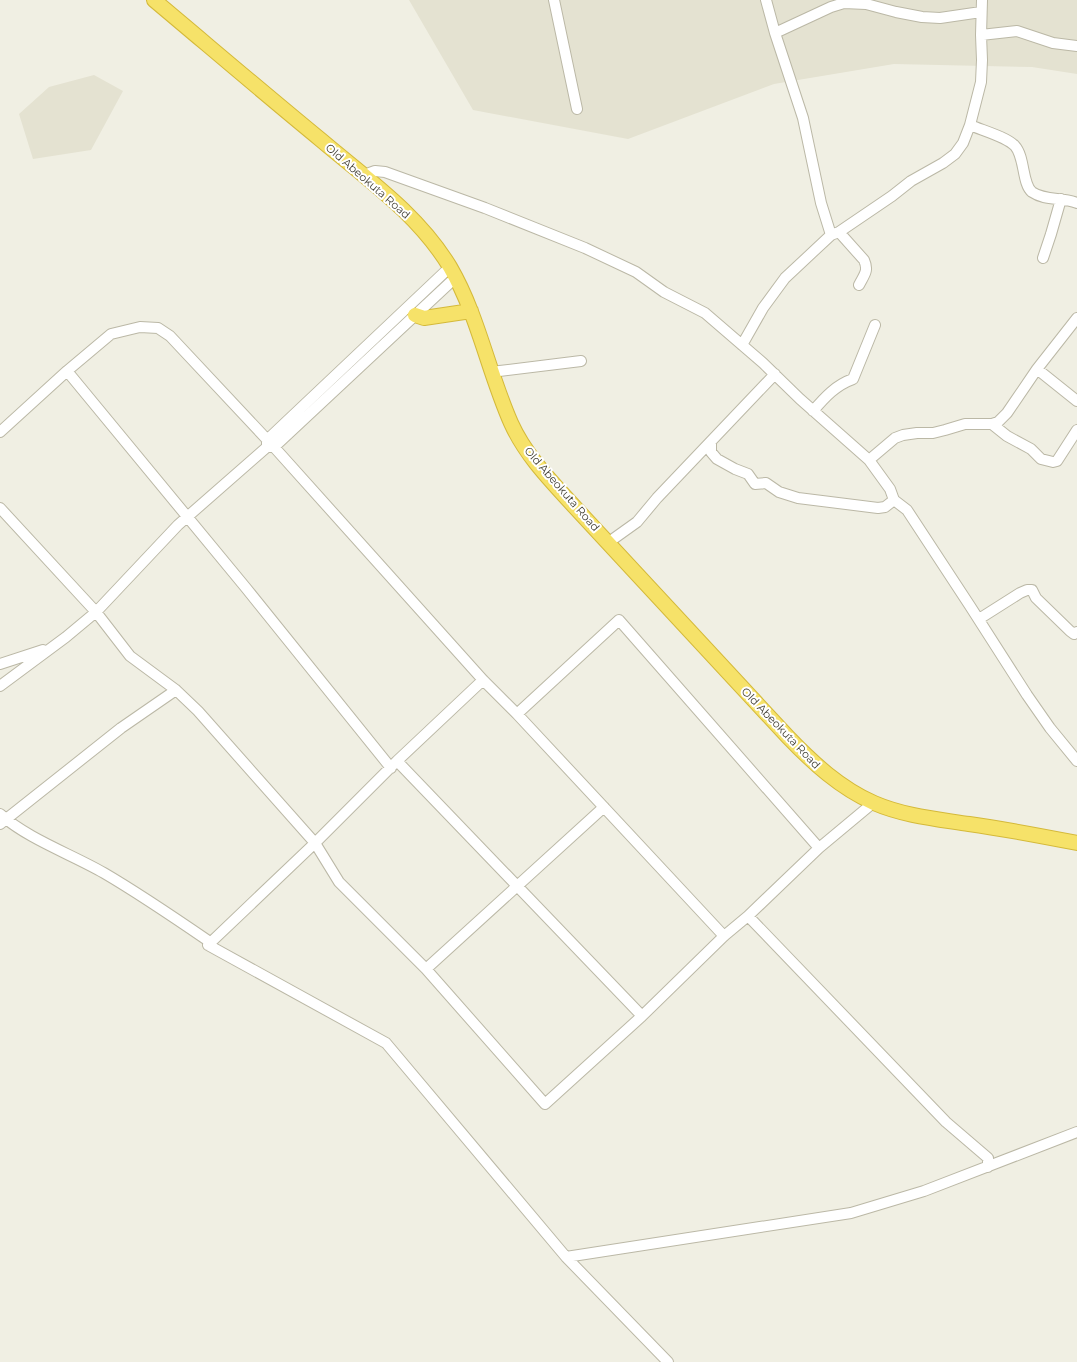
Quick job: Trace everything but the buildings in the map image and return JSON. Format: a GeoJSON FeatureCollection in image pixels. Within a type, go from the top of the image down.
{"type":"FeatureCollection","features":[{"type":"Feature","properties":{"kind":"highway","name":"Old Abeokuta Road"},"geometry":{"type":"LineString","coordinates":[[154,0],[390,197],[415,221],[434,243],[452,272],[471,311],[491,372],[511,424],[525,448],[543,472],[814,764],[837,783],[873,803],[906,813],[932,819],[1033,834],[1077,843]]}},
{"type":"Feature","properties":{"kind":"highway"},"geometry":{"type":"LineString","coordinates":[[412,310],[424,318],[471,311]]}},
{"type":"Feature","properties":{"kind":"street"},"geometry":{"type":"LineString","coordinates":[[554,0],[577,109]]}},
{"type":"Feature","properties":{"kind":"street"},"geometry":{"type":"LineString","coordinates":[[766,0],[775,33],[803,118],[821,203],[835,234],[864,260],[866,265],[867,271],[859,285]]}},
{"type":"Feature","properties":{"kind":"street"},"geometry":{"type":"LineString","coordinates":[[742,345],[763,308],[781,283],[835,234],[892,196],[911,181],[943,163],[955,154],[963,143],[970,125],[982,82],[982,0]]}},
{"type":"Feature","properties":{"kind":"street"},"geometry":{"type":"LineString","coordinates":[[775,33],[831,7],[844,3],[866,4],[922,17],[940,18],[981,12]]}},
{"type":"Feature","properties":{"kind":"street"},"geometry":{"type":"LineString","coordinates":[[981,35],[1017,31],[1053,43],[1077,46]]}},
{"type":"Feature","properties":{"kind":"street"},"geometry":{"type":"LineString","coordinates":[[970,125],[1009,141],[1016,146],[1021,157],[1030,190],[1038,196],[1077,203]]}},
{"type":"Feature","properties":{"kind":"street"},"geometry":{"type":"LineString","coordinates":[[364,175],[375,171],[385,172],[486,208],[585,248],[636,272],[664,292],[705,313],[775,374],[813,411],[869,460],[890,489],[894,500],[907,510],[1027,695],[1050,728],[1077,761]]}},
{"type":"Feature","properties":{"kind":"street"},"geometry":{"type":"LineString","coordinates":[[1043,258],[1061,199]]}},
{"type":"Feature","properties":{"kind":"street"},"geometry":{"type":"LineString","coordinates":[[0,686],[96,612],[187,516],[269,445],[452,272]]}},
{"type":"Feature","properties":{"kind":"street"},"geometry":{"type":"LineString","coordinates":[[869,460],[891,441],[903,435],[933,433],[965,424],[992,424],[998,422],[1003,418],[1037,369],[1077,318]]}},
{"type":"Feature","properties":{"kind":"street"},"geometry":{"type":"LineString","coordinates":[[813,411],[829,393],[842,383],[853,379],[875,325]]}},
{"type":"Feature","properties":{"kind":"street"},"geometry":{"type":"LineString","coordinates":[[0,432],[67,371],[111,334],[140,326],[158,328],[170,336],[483,680],[724,936]]}},
{"type":"Feature","properties":{"kind":"street"},"geometry":{"type":"LineString","coordinates":[[491,372],[581,361]]}},
{"type":"Feature","properties":{"kind":"street"},"geometry":{"type":"LineString","coordinates":[[1037,369],[1077,401]]}},
{"type":"Feature","properties":{"kind":"street"},"geometry":{"type":"LineString","coordinates":[[67,371],[394,764],[517,887],[642,1016]]}},
{"type":"Feature","properties":{"kind":"street"},"geometry":{"type":"LineString","coordinates":[[609,542],[637,522],[656,498],[775,374]]}},
{"type":"Feature","properties":{"kind":"street"},"geometry":{"type":"LineString","coordinates":[[992,424],[1007,436],[1031,449],[1041,459],[1052,462],[1057,461],[1077,430]]}},
{"type":"Feature","properties":{"kind":"street"},"geometry":{"type":"LineString","coordinates":[[711,442],[711,452],[716,459],[748,474],[755,484],[766,483],[779,492],[798,498],[878,508],[885,507],[894,500]]}},
{"type":"Feature","properties":{"kind":"street"},"geometry":{"type":"LineString","coordinates":[[0,508],[96,612],[130,656],[176,690],[198,711],[315,843],[339,882],[426,969],[545,1104],[642,1016],[724,936],[748,916],[819,848],[873,803]]}},
{"type":"Feature","properties":{"kind":"street"},"geometry":{"type":"LineString","coordinates":[[979,619],[1020,593],[1027,590],[1032,590],[1036,598],[1070,631],[1074,634],[1077,632]]}},
{"type":"Feature","properties":{"kind":"street"},"geometry":{"type":"LineString","coordinates":[[516,714],[618,620],[819,848]]}},
{"type":"Feature","properties":{"kind":"street"},"geometry":{"type":"LineString","coordinates":[[0,664],[51,648]]}},
{"type":"Feature","properties":{"kind":"street"},"geometry":{"type":"LineString","coordinates":[[208,946],[315,843],[394,764],[483,680]]}},
{"type":"Feature","properties":{"kind":"street"},"geometry":{"type":"LineString","coordinates":[[176,690],[121,728],[2,819],[103,872],[210,942],[208,946]]}},
{"type":"Feature","properties":{"kind":"street"},"geometry":{"type":"LineString","coordinates":[[426,969],[604,807]]}},
{"type":"Feature","properties":{"kind":"street"},"geometry":{"type":"LineString","coordinates":[[748,916],[946,1122],[988,1158],[988,1167]]}},
{"type":"Feature","properties":{"kind":"street"},"geometry":{"type":"LineString","coordinates":[[208,946],[386,1043],[566,1257],[668,1362]]}},
{"type":"Feature","properties":{"kind":"street"},"geometry":{"type":"LineString","coordinates":[[566,1257],[851,1213],[924,1191],[1077,1132]]}},
{"type":"Feature","properties":{"kind":"shaded area"},"geometry":{"type":"Polygon","coordinates":[[[409,0],[1077,0],[1077,74],[1032,67],[894,64],[774,84],[628,139],[473,110],[409,0]]]}},
{"type":"Feature","properties":{"kind":"shaded area"},"geometry":{"type":"Polygon","coordinates":[[[94,75],[123,91],[91,150],[33,159],[19,114],[49,87],[94,75]]]}}]}
